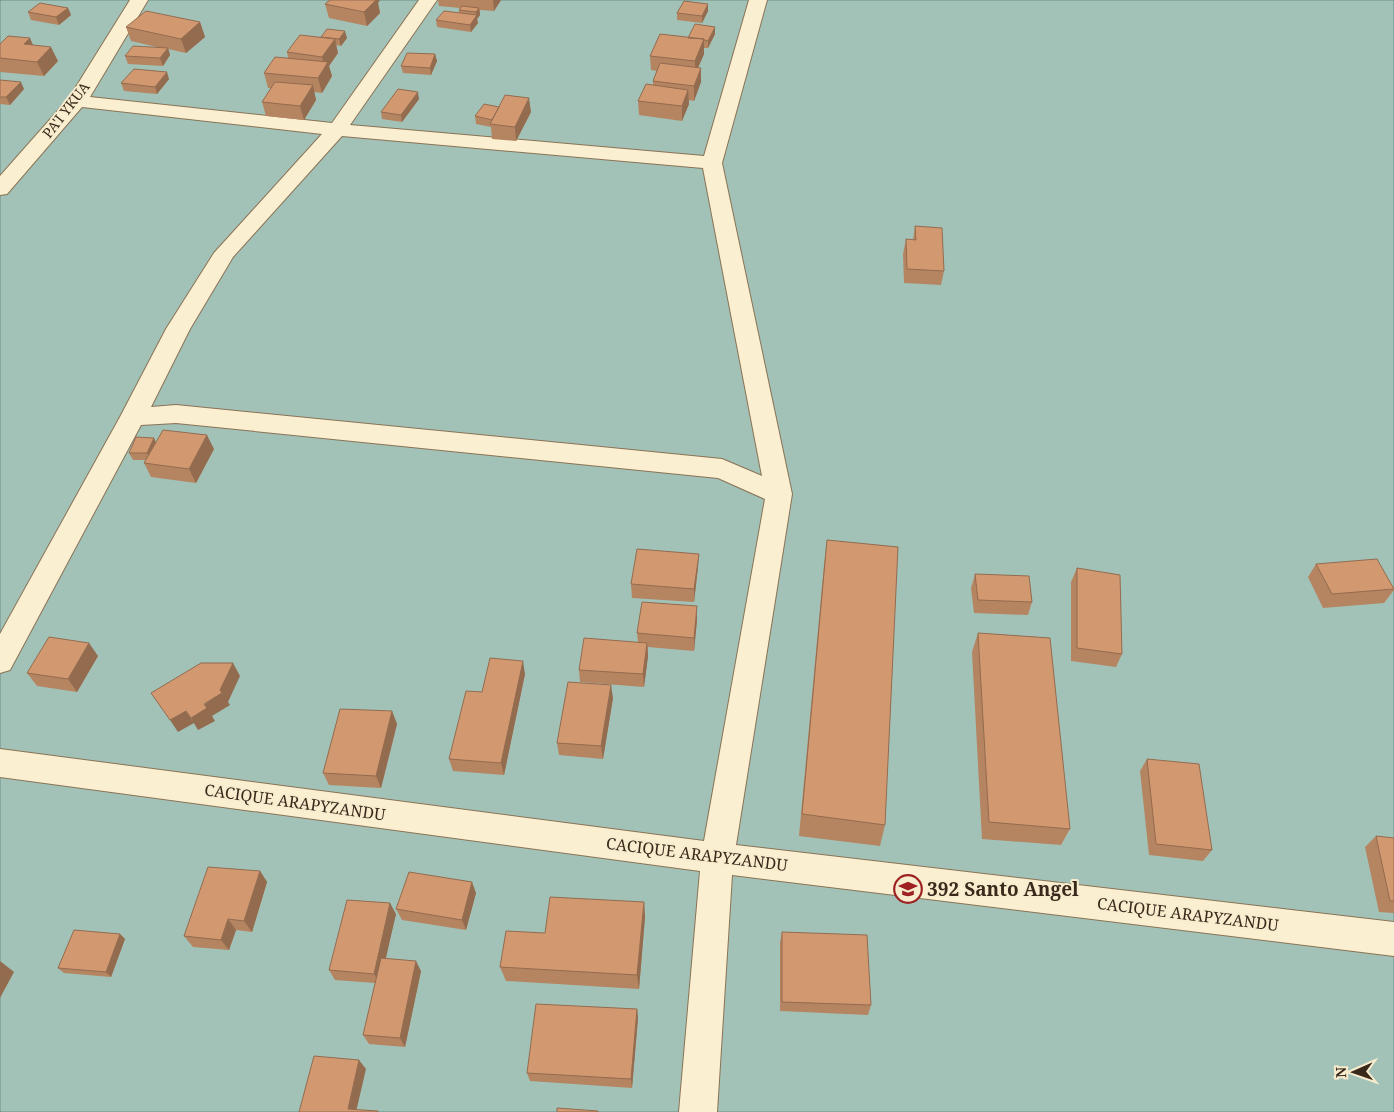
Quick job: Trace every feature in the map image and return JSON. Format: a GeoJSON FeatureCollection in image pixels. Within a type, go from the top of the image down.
{"type":"FeatureCollection","features":[{"type":"Feature","properties":{"kind":"street","name":"PA'I YKUA"},"geometry":{"type":"LineString","coordinates":[[0,189],[77,101],[139,0]]}},
{"type":"Feature","properties":{"kind":"street"},"geometry":{"type":"LineString","coordinates":[[0,661],[133,417],[178,329],[225,253],[337,130],[428,0]]}},
{"type":"Feature","properties":{"kind":"street"},"geometry":{"type":"LineString","coordinates":[[698,1112],[717,858],[779,494],[712,163],[758,0]]}},
{"type":"Feature","properties":{"kind":"street"},"geometry":{"type":"LineString","coordinates":[[77,101],[337,130],[712,163]]}},
{"type":"Feature","properties":{"kind":"street"},"geometry":{"type":"LineString","coordinates":[[133,417],[176,414],[722,469],[779,494]]}},
{"type":"Feature","properties":{"kind":"street","name":"CACIQUE ARAPYZANDU"},"geometry":{"type":"LineString","coordinates":[[0,763],[717,858],[1394,939]]}},
{"type":"Feature","properties":{"kind":"water"},"geometry":{"type":"Polygon","coordinates":[[[0,0],[1394,0],[1394,1112],[0,1112],[0,0]]]}},
{"type":"Feature","properties":{"kind":"building"},"geometry":{"type":"Polygon","coordinates":[[[330,0],[376,0],[364,12],[325,4],[330,0]]]}},
{"type":"Feature","properties":{"kind":"building"},"geometry":{"type":"Polygon","coordinates":[[[684,1],[708,4],[702,16],[677,13],[684,1]]]}},
{"type":"Feature","properties":{"kind":"building"},"geometry":{"type":"Polygon","coordinates":[[[40,3],[68,8],[56,17],[28,12],[40,3]]]}},
{"type":"Feature","properties":{"kind":"building"},"geometry":{"type":"Polygon","coordinates":[[[462,6],[479,8],[476,12],[459,10],[462,6]]]}},
{"type":"Feature","properties":{"kind":"building"},"geometry":{"type":"Polygon","coordinates":[[[146,11],[200,22],[181,39],[126,27],[146,11]]]}},
{"type":"Feature","properties":{"kind":"building"},"geometry":{"type":"Polygon","coordinates":[[[444,11],[477,15],[470,25],[436,20],[444,11]]]}},
{"type":"Feature","properties":{"kind":"building"},"geometry":{"type":"Polygon","coordinates":[[[695,24],[715,27],[708,41],[688,38],[695,24]]]}},
{"type":"Feature","properties":{"kind":"building"},"geometry":{"type":"Polygon","coordinates":[[[327,29],[345,31],[339,39],[321,37],[327,29]]]}},
{"type":"Feature","properties":{"kind":"building"},"geometry":{"type":"Polygon","coordinates":[[[660,34],[704,39],[695,61],[650,56],[660,34]]]}},
{"type":"Feature","properties":{"kind":"building"},"geometry":{"type":"Polygon","coordinates":[[[300,35],[335,39],[322,57],[287,52],[300,35]]]}},
{"type":"Feature","properties":{"kind":"building"},"geometry":{"type":"Polygon","coordinates":[[[8,36],[30,38],[24,44],[51,47],[37,62],[0,58],[0,44],[8,36]]]}},
{"type":"Feature","properties":{"kind":"building"},"geometry":{"type":"Polygon","coordinates":[[[133,46],[168,48],[160,58],[125,56],[133,46]]]}},
{"type":"Feature","properties":{"kind":"building"},"geometry":{"type":"Polygon","coordinates":[[[407,53],[435,54],[430,68],[401,66],[407,53]]]}},
{"type":"Feature","properties":{"kind":"building"},"geometry":{"type":"Polygon","coordinates":[[[275,57],[328,62],[318,78],[264,73],[275,57]]]}},
{"type":"Feature","properties":{"kind":"building"},"geometry":{"type":"Polygon","coordinates":[[[660,63],[701,68],[694,86],[653,81],[660,63]]]}},
{"type":"Feature","properties":{"kind":"building"},"geometry":{"type":"Polygon","coordinates":[[[134,69],[167,72],[155,87],[121,83],[134,69]]]}},
{"type":"Feature","properties":{"kind":"building"},"geometry":{"type":"Polygon","coordinates":[[[0,80],[21,82],[6,97],[0,97],[0,80]]]}},
{"type":"Feature","properties":{"kind":"building"},"geometry":{"type":"Polygon","coordinates":[[[275,82],[313,85],[300,106],[262,102],[275,82]]]}},
{"type":"Feature","properties":{"kind":"building"},"geometry":{"type":"Polygon","coordinates":[[[646,84],[688,90],[682,106],[638,101],[646,84]]]}},
{"type":"Feature","properties":{"kind":"building"},"geometry":{"type":"Polygon","coordinates":[[[398,89],[418,92],[401,115],[381,112],[398,89]]]}},
{"type":"Feature","properties":{"kind":"building"},"geometry":{"type":"Polygon","coordinates":[[[505,95],[529,98],[515,127],[490,124],[505,95]]]}},
{"type":"Feature","properties":{"kind":"building"},"geometry":{"type":"Polygon","coordinates":[[[484,104],[499,107],[492,120],[475,116],[484,104]]]}},
{"type":"Feature","properties":{"kind":"building"},"geometry":{"type":"Polygon","coordinates":[[[915,226],[942,228],[944,271],[907,269],[906,239],[916,240],[915,226]]]}},
{"type":"Feature","properties":{"kind":"building"},"geometry":{"type":"Polygon","coordinates":[[[163,430],[207,435],[189,469],[144,463],[163,430]]]}},
{"type":"Feature","properties":{"kind":"building"},"geometry":{"type":"Polygon","coordinates":[[[136,437],[154,438],[147,453],[129,453],[136,437]]]}},
{"type":"Feature","properties":{"kind":"building"},"geometry":{"type":"Polygon","coordinates":[[[827,540],[898,547],[885,825],[802,814],[827,540]]]}},
{"type":"Feature","properties":{"kind":"building"},"geometry":{"type":"Polygon","coordinates":[[[637,549],[699,554],[694,589],[631,584],[637,549]]]}},
{"type":"Feature","properties":{"kind":"building"},"geometry":{"type":"Polygon","coordinates":[[[1377,559],[1394,589],[1332,594],[1316,564],[1377,559]]]}},
{"type":"Feature","properties":{"kind":"building"},"geometry":{"type":"Polygon","coordinates":[[[1077,568],[1120,575],[1122,654],[1077,648],[1077,568]]]}},
{"type":"Feature","properties":{"kind":"building"},"geometry":{"type":"Polygon","coordinates":[[[975,574],[1029,576],[1032,602],[978,600],[975,574]]]}},
{"type":"Feature","properties":{"kind":"building"},"geometry":{"type":"Polygon","coordinates":[[[642,602],[697,606],[694,638],[637,633],[642,602]]]}},
{"type":"Feature","properties":{"kind":"building"},"geometry":{"type":"Polygon","coordinates":[[[978,633],[1050,638],[1070,829],[989,822],[978,633]]]}},
{"type":"Feature","properties":{"kind":"building"},"geometry":{"type":"Polygon","coordinates":[[[49,637],[89,643],[68,679],[27,673],[49,637]]]}},
{"type":"Feature","properties":{"kind":"building"},"geometry":{"type":"Polygon","coordinates":[[[584,638],[647,643],[643,674],[579,670],[584,638]]]}},
{"type":"Feature","properties":{"kind":"building"},"geometry":{"type":"Polygon","coordinates":[[[490,658],[523,661],[501,763],[449,759],[466,691],[482,692],[490,658]]]}},
{"type":"Feature","properties":{"kind":"building"},"geometry":{"type":"Polygon","coordinates":[[[201,663],[233,663],[220,690],[222,693],[204,704],[207,708],[191,718],[186,711],[170,720],[151,693],[201,663]]]}},
{"type":"Feature","properties":{"kind":"building"},"geometry":{"type":"Polygon","coordinates":[[[568,682],[611,685],[601,746],[557,743],[568,682]]]}},
{"type":"Feature","properties":{"kind":"building"},"geometry":{"type":"Polygon","coordinates":[[[340,709],[392,711],[376,776],[323,773],[340,709]]]}},
{"type":"Feature","properties":{"kind":"building"},"geometry":{"type":"Polygon","coordinates":[[[1147,759],[1199,764],[1212,850],[1156,844],[1147,759]]]}},
{"type":"Feature","properties":{"kind":"building"},"geometry":{"type":"Polygon","coordinates":[[[1376,836],[1394,838],[1394,901],[1390,901],[1376,836]]]}},
{"type":"Feature","properties":{"kind":"building"},"geometry":{"type":"Polygon","coordinates":[[[208,867],[260,871],[244,921],[228,919],[221,940],[184,936],[208,867]]]}},
{"type":"Feature","properties":{"kind":"building"},"geometry":{"type":"Polygon","coordinates":[[[409,872],[472,882],[462,920],[396,909],[409,872]]]}},
{"type":"Feature","properties":{"kind":"building"},"geometry":{"type":"Polygon","coordinates":[[[550,897],[644,902],[637,975],[500,967],[506,931],[545,933],[550,897]]]}},
{"type":"Feature","properties":{"kind":"building"},"geometry":{"type":"Polygon","coordinates":[[[347,900],[390,903],[374,974],[329,970],[347,900]]]}},
{"type":"Feature","properties":{"kind":"building"},"geometry":{"type":"Polygon","coordinates":[[[74,930],[120,934],[106,972],[58,968],[74,930]]]}},
{"type":"Feature","properties":{"kind":"building"},"geometry":{"type":"Polygon","coordinates":[[[782,932],[867,935],[871,1005],[782,1002],[782,932]]]}},
{"type":"Feature","properties":{"kind":"building"},"geometry":{"type":"Polygon","coordinates":[[[381,958],[416,961],[400,1038],[363,1035],[381,958]]]}},
{"type":"Feature","properties":{"kind":"building"},"geometry":{"type":"Polygon","coordinates":[[[536,1004],[637,1009],[631,1079],[527,1073],[536,1004]]]}},
{"type":"Feature","properties":{"kind":"building"},"geometry":{"type":"Polygon","coordinates":[[[314,1056],[359,1060],[348,1109],[378,1112],[299,1112],[314,1056]]]}},
{"type":"Feature","properties":{"kind":"building"},"geometry":{"type":"Polygon","coordinates":[[[557,1108],[598,1111],[598,1112],[557,1112],[557,1108]]]}},
{"type":"Feature","properties":{"kind":"place","name":"392 Santo Angel"},"geometry":{"type":"Point","coordinates":[908,889]}}]}
